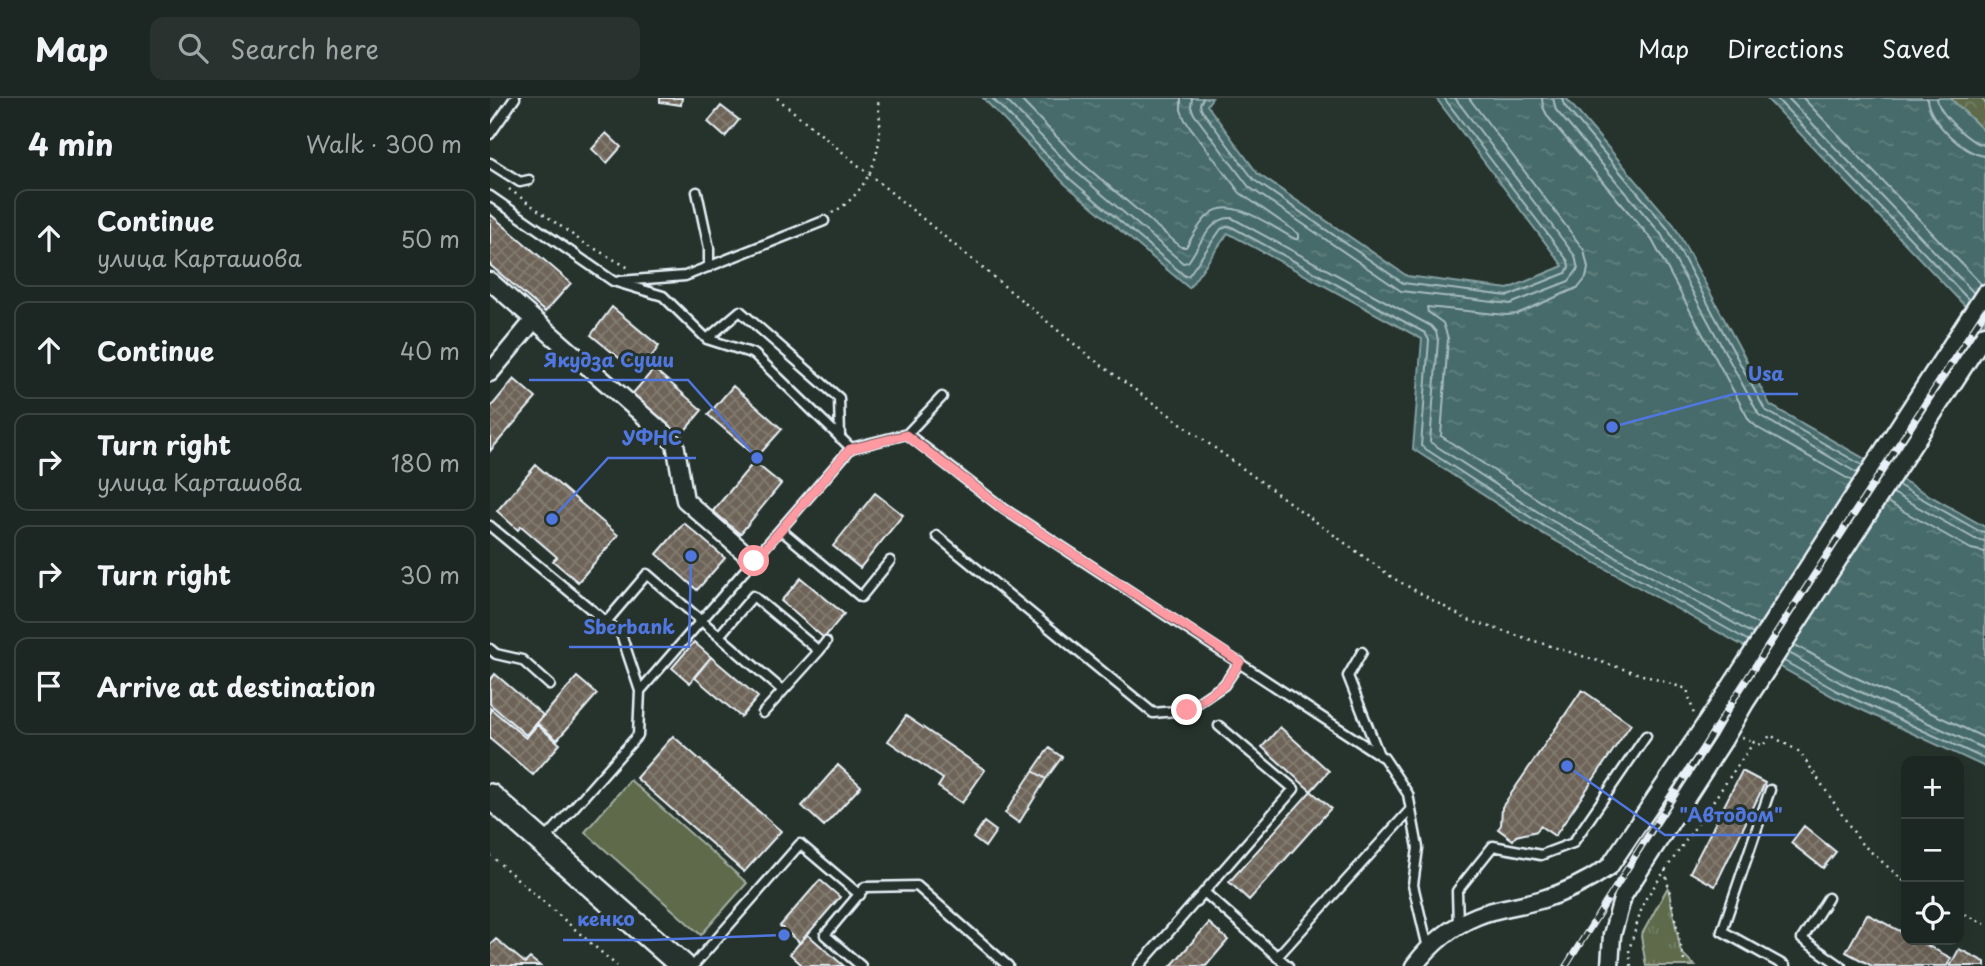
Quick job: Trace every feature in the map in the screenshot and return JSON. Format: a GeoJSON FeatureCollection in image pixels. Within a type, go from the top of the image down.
{"type":"FeatureCollection","features":[{"type":"Feature","properties":{"kind":"main road"},"geometry":{"type":"LineString","coordinates":[[490,796],[683,966]]}},
{"type":"Feature","properties":{"kind":"street"},"geometry":{"type":"LineString","coordinates":[[490,281],[675,443],[685,500],[754,561]]}},
{"type":"Feature","properties":{"kind":"street"},"geometry":{"type":"LineString","coordinates":[[1413,966],[1428,948],[1478,915],[1542,899],[1585,883],[1609,867],[1727,692],[1985,293]]}},
{"type":"Feature","properties":{"kind":"street"},"geometry":{"type":"LineString","coordinates":[[490,373],[534,320]]}},
{"type":"Feature","properties":{"kind":"street"},"geometry":{"type":"LineString","coordinates":[[1611,966],[1612,935],[1623,896],[1985,334]]}},
{"type":"Feature","properties":{"kind":"lane"},"geometry":{"type":"LineString","coordinates":[[490,134],[515,98]]}},
{"type":"Feature","properties":{"kind":"lane"},"geometry":{"type":"LineString","coordinates":[[490,163],[520,182],[528,180]]}},
{"type":"Feature","properties":{"kind":"lane"},"geometry":{"type":"LineString","coordinates":[[697,192],[709,248],[709,267]]}},
{"type":"Feature","properties":{"kind":"lane"},"geometry":{"type":"LineString","coordinates":[[490,196],[613,281],[663,296],[707,339],[754,355],[850,449]]}},
{"type":"Feature","properties":{"kind":"lane"},"geometry":{"type":"LineString","coordinates":[[613,281],[685,276],[824,221]]}},
{"type":"Feature","properties":{"kind":"lane"},"geometry":{"type":"LineString","coordinates":[[707,339],[740,311],[839,398],[841,438]]}},
{"type":"Feature","properties":{"kind":"lane"},"geometry":{"type":"LineString","coordinates":[[640,691],[850,449],[906,435],[942,397]]}},
{"type":"Feature","properties":{"kind":"lane"},"geometry":{"type":"LineString","coordinates":[[906,435],[1004,509],[1384,758],[1408,794],[1418,848],[1413,885],[1428,948]]}},
{"type":"Feature","properties":{"kind":"lane"},"geometry":{"type":"LineString","coordinates":[[490,526],[621,634],[640,691],[638,735],[542,843]]}},
{"type":"Feature","properties":{"kind":"lane"},"geometry":{"type":"LineString","coordinates":[[781,530],[861,597],[890,561]]}},
{"type":"Feature","properties":{"kind":"lane"},"geometry":{"type":"LineString","coordinates":[[937,536],[1153,713],[1187,710],[1224,685],[1240,662]]}},
{"type":"Feature","properties":{"kind":"lane"},"geometry":{"type":"LineString","coordinates":[[606,622],[646,574],[782,690]]}},
{"type":"Feature","properties":{"kind":"lane"},"geometry":{"type":"LineString","coordinates":[[719,636],[753,596],[819,651]]}},
{"type":"Feature","properties":{"kind":"lane"},"geometry":{"type":"LineString","coordinates":[[763,713],[826,642]]}},
{"type":"Feature","properties":{"kind":"lane"},"geometry":{"type":"LineString","coordinates":[[490,649],[496,654],[522,660],[550,685]]}},
{"type":"Feature","properties":{"kind":"lane"},"geometry":{"type":"LineString","coordinates":[[1362,652],[1348,676],[1379,755]]}},
{"type":"Feature","properties":{"kind":"lane"},"geometry":{"type":"LineString","coordinates":[[1139,966],[1294,789],[1219,726]]}},
{"type":"Feature","properties":{"kind":"lane"},"geometry":{"type":"LineString","coordinates":[[1458,926],[1457,891],[1493,846],[1541,855],[1573,843],[1646,736]]}},
{"type":"Feature","properties":{"kind":"lane"},"geometry":{"type":"LineString","coordinates":[[1770,790],[1722,931],[1785,966]]}},
{"type":"Feature","properties":{"kind":"lane"},"geometry":{"type":"LineString","coordinates":[[1277,957],[1411,809]]}},
{"type":"Feature","properties":{"kind":"lane"},"geometry":{"type":"LineString","coordinates":[[693,966],[800,844],[860,895]]}},
{"type":"Feature","properties":{"kind":"lane"},"geometry":{"type":"LineString","coordinates":[[861,966],[825,935],[865,887],[917,886],[1008,966]]}},
{"type":"Feature","properties":{"kind":"lane"},"geometry":{"type":"LineString","coordinates":[[1204,892],[1288,966]]}},
{"type":"Feature","properties":{"kind":"lane"},"geometry":{"type":"LineString","coordinates":[[1828,898],[1802,939],[1841,966]]}},
{"type":"Feature","properties":{"kind":"path"},"geometry":{"type":"LineString","coordinates":[[777,98],[1090,357],[1393,578],[1468,620],[1687,689]]}},
{"type":"Feature","properties":{"kind":"path"},"geometry":{"type":"LineString","coordinates":[[1744,736],[1763,746],[1770,735],[1800,751],[1861,843],[1905,882]]}},
{"type":"Feature","properties":{"kind":"path"},"geometry":{"type":"LineString","coordinates":[[1631,966],[1629,950],[1644,901],[1754,743]]}},
{"type":"Feature","properties":{"kind":"path"},"geometry":{"type":"LineString","coordinates":[[490,855],[617,966]]}},
{"type":"Feature","properties":{"kind":"path"},"geometry":{"type":"LineString","coordinates":[[1665,870],[1685,966]]}},
{"type":"Feature","properties":{"kind":"path"},"geometry":{"type":"LineString","coordinates":[[1964,914],[1985,925]]}},
{"type":"Feature","properties":{"kind":"green space"},"geometry":{"type":"Polygon","coordinates":[[[1950,98],[1980,98],[1985,102],[1985,132],[1950,98]]]}},
{"type":"Feature","properties":{"kind":"green space"},"geometry":{"type":"Polygon","coordinates":[[[630,780],[747,883],[701,935],[585,832],[630,780]]]}},
{"type":"Feature","properties":{"kind":"green space"},"geometry":{"type":"Polygon","coordinates":[[[1668,887],[1681,952],[1695,966],[1646,966],[1641,936],[1668,887]]]}},
{"type":"Feature","properties":{"kind":"water"},"geometry":{"type":"Polygon","coordinates":[[[983,98],[1212,98],[1207,105],[1258,174],[1407,276],[1508,289],[1563,266],[1436,98],[1566,98],[1674,225],[1770,405],[1985,527],[1985,767],[1834,697],[1540,532],[1413,449],[1422,339],[1228,233],[1189,288],[1065,184],[983,98]]]}},
{"type":"Feature","properties":{"kind":"water"},"geometry":{"type":"Polygon","coordinates":[[[1766,98],[1950,98],[1985,132],[1985,327],[1766,98]]]}},
{"type":"Feature","properties":{"kind":"pier"},"geometry":{"type":"Polygon","coordinates":[[[1869,457],[1901,475],[1776,668],[1744,650],[1869,457]]]}},
{"type":"Feature","properties":{"kind":"building"},"geometry":{"type":"Polygon","coordinates":[[[660,98],[682,98],[681,105],[660,102],[660,98]]]}},
{"type":"Feature","properties":{"kind":"building"},"geometry":{"type":"Polygon","coordinates":[[[721,106],[739,120],[725,137],[708,122],[721,106]]]}},
{"type":"Feature","properties":{"kind":"building"},"geometry":{"type":"Polygon","coordinates":[[[606,133],[621,147],[607,163],[592,149],[606,133]]]}},
{"type":"Feature","properties":{"kind":"building"},"geometry":{"type":"Polygon","coordinates":[[[490,214],[571,283],[545,312],[490,265],[490,214]]]}},
{"type":"Feature","properties":{"kind":"building"},"geometry":{"type":"Polygon","coordinates":[[[612,307],[659,346],[639,374],[591,335],[612,307]]]}},
{"type":"Feature","properties":{"kind":"building"},"geometry":{"type":"Polygon","coordinates":[[[654,369],[702,410],[677,440],[628,399],[654,369]]]}},
{"type":"Feature","properties":{"kind":"building"},"geometry":{"type":"Polygon","coordinates":[[[514,379],[536,398],[490,451],[490,408],[514,379]]]}},
{"type":"Feature","properties":{"kind":"building"},"geometry":{"type":"Polygon","coordinates":[[[733,386],[782,429],[757,457],[708,415],[733,386]]]}},
{"type":"Feature","properties":{"kind":"building"},"geometry":{"type":"Polygon","coordinates":[[[754,462],[781,484],[740,534],[713,511],[754,462]]]}},
{"type":"Feature","properties":{"kind":"building"},"geometry":{"type":"Polygon","coordinates":[[[536,465],[618,535],[578,582],[553,561],[557,557],[521,526],[518,530],[497,511],[536,465]]]}},
{"type":"Feature","properties":{"kind":"building"},"geometry":{"type":"Polygon","coordinates":[[[875,493],[903,515],[860,568],[833,546],[875,493]]]}},
{"type":"Feature","properties":{"kind":"building"},"geometry":{"type":"Polygon","coordinates":[[[684,523],[725,558],[697,590],[657,554],[684,523]]]}},
{"type":"Feature","properties":{"kind":"building"},"geometry":{"type":"Polygon","coordinates":[[[801,578],[844,614],[824,638],[781,601],[801,578]]]}},
{"type":"Feature","properties":{"kind":"building"},"geometry":{"type":"Polygon","coordinates":[[[694,642],[711,657],[690,683],[672,668],[694,642]]]}},
{"type":"Feature","properties":{"kind":"building"},"geometry":{"type":"Polygon","coordinates":[[[711,657],[758,697],[741,717],[694,677],[711,657]]]}},
{"type":"Feature","properties":{"kind":"building"},"geometry":{"type":"Polygon","coordinates":[[[495,674],[543,715],[526,735],[490,704],[490,680],[495,674]]]}},
{"type":"Feature","properties":{"kind":"building"},"geometry":{"type":"Polygon","coordinates":[[[577,677],[597,694],[557,740],[537,723],[577,677]]]}},
{"type":"Feature","properties":{"kind":"building"},"geometry":{"type":"Polygon","coordinates":[[[1582,690],[1631,724],[1555,836],[1540,826],[1537,831],[1516,836],[1513,840],[1498,829],[1501,825],[1502,807],[1582,690]]]}},
{"type":"Feature","properties":{"kind":"building"},"geometry":{"type":"Polygon","coordinates":[[[490,708],[526,738],[537,725],[560,744],[533,775],[490,739],[490,708]]]}},
{"type":"Feature","properties":{"kind":"building"},"geometry":{"type":"Polygon","coordinates":[[[906,716],[985,770],[962,803],[938,787],[943,779],[888,741],[906,716]]]}},
{"type":"Feature","properties":{"kind":"building"},"geometry":{"type":"Polygon","coordinates":[[[1280,727],[1329,771],[1311,791],[1262,747],[1280,727]]]}},
{"type":"Feature","properties":{"kind":"building"},"geometry":{"type":"Polygon","coordinates":[[[673,736],[781,831],[744,872],[636,778],[673,736]]]}},
{"type":"Feature","properties":{"kind":"building"},"geometry":{"type":"Polygon","coordinates":[[[1049,748],[1062,757],[1046,779],[1033,771],[1049,748]]]}},
{"type":"Feature","properties":{"kind":"building"},"geometry":{"type":"Polygon","coordinates":[[[838,765],[861,786],[824,826],[802,806],[838,765]]]}},
{"type":"Feature","properties":{"kind":"building"},"geometry":{"type":"Polygon","coordinates":[[[1033,771],[1046,779],[1019,823],[1005,813],[1033,771]]]}},
{"type":"Feature","properties":{"kind":"building"},"geometry":{"type":"Polygon","coordinates":[[[1742,771],[1765,783],[1715,886],[1690,872],[1742,771]]]}},
{"type":"Feature","properties":{"kind":"building"},"geometry":{"type":"Polygon","coordinates":[[[1311,791],[1331,808],[1249,900],[1229,882],[1311,791]]]}},
{"type":"Feature","properties":{"kind":"building"},"geometry":{"type":"Polygon","coordinates":[[[984,822],[996,831],[985,847],[973,838],[984,822]]]}},
{"type":"Feature","properties":{"kind":"building"},"geometry":{"type":"Polygon","coordinates":[[[1804,826],[1836,852],[1823,868],[1791,843],[1804,826]]]}},
{"type":"Feature","properties":{"kind":"building"},"geometry":{"type":"Polygon","coordinates":[[[820,880],[840,897],[800,943],[780,926],[820,880]]]}},
{"type":"Feature","properties":{"kind":"building"},"geometry":{"type":"Polygon","coordinates":[[[1867,914],[1901,931],[1901,945],[1926,945],[1951,958],[1947,966],[1872,966],[1846,952],[1867,914]]]}},
{"type":"Feature","properties":{"kind":"building"},"geometry":{"type":"Polygon","coordinates":[[[1209,923],[1228,940],[1206,966],[1171,966],[1209,923]]]}},
{"type":"Feature","properties":{"kind":"building"},"geometry":{"type":"Polygon","coordinates":[[[807,934],[844,966],[803,966],[790,954],[807,934]]]}},
{"type":"Feature","properties":{"kind":"building"},"geometry":{"type":"Polygon","coordinates":[[[496,939],[525,963],[530,958],[540,966],[490,966],[490,945],[496,939]]]}},
{"type":"Feature","properties":{"kind":"building"},"geometry":{"type":"Polygon","coordinates":[[[1959,949],[1985,962],[1985,966],[1950,966],[1959,949]]]}},
{"type":"Feature","properties":{"kind":"railway"},"geometry":{"type":"LineString","coordinates":[[1566,966],[1735,697],[1985,311]]}},
{"type":"Feature","properties":{"kind":"place","name":"Usa"},"geometry":{"type":"Point","coordinates":[1612,427]}},
{"type":"Feature","properties":{"kind":"place","name":"Якудза Суши"},"geometry":{"type":"Point","coordinates":[757,458]}},
{"type":"Feature","properties":{"kind":"place","name":"УФНС"},"geometry":{"type":"Point","coordinates":[552,519]}},
{"type":"Feature","properties":{"kind":"place","name":"Sberbank"},"geometry":{"type":"Point","coordinates":[691,556]}},
{"type":"Feature","properties":{"kind":"place","name":"\"Автодом\""},"geometry":{"type":"Point","coordinates":[1567,766]}},
{"type":"Feature","properties":{"kind":"place","name":"кенко"},"geometry":{"type":"Point","coordinates":[784,935]}},
{"type":"Feature","properties":{"kind":"route"},"geometry":{"type":"LineString","coordinates":[[754,561],[850,449],[906,435],[1004,509],[1240,662],[1224,685],[1187,710]]}}]}
